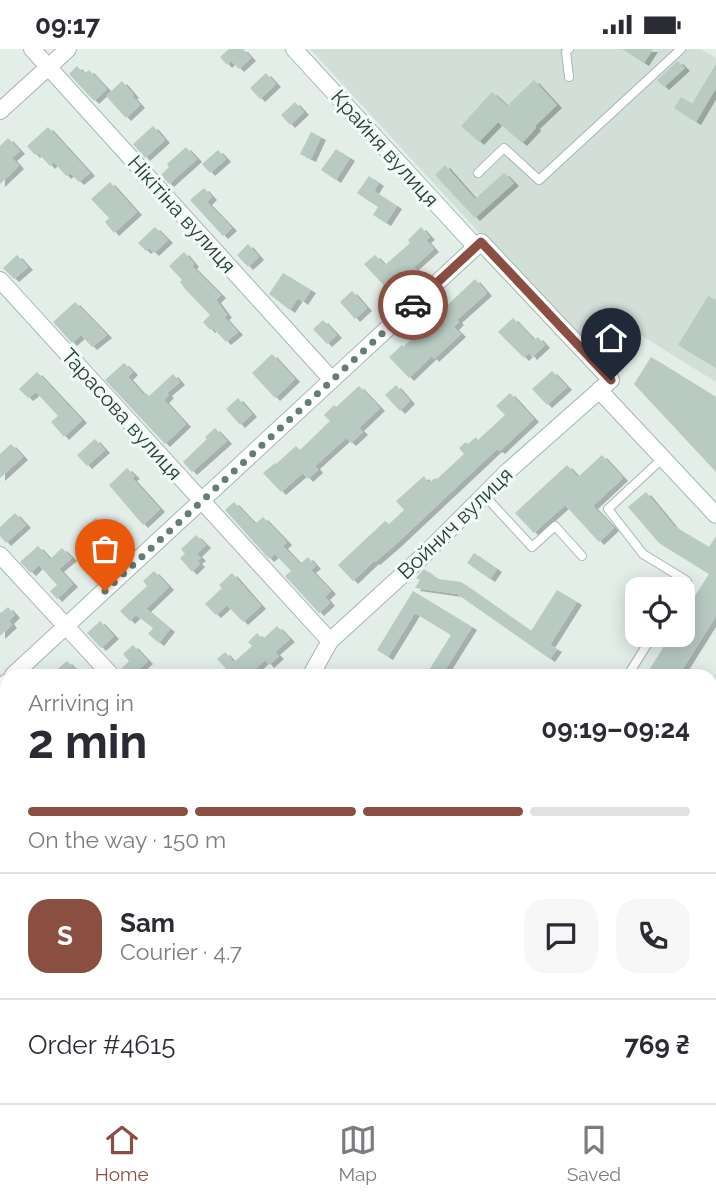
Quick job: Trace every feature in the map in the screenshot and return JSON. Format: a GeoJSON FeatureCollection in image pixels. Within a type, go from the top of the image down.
{"type":"FeatureCollection","features":[{"type":"Feature","properties":{"kind":"street","name":"Нікітіна вулиця"},"geometry":{"type":"LineString","coordinates":[[32,49],[332,380]]}},
{"type":"Feature","properties":{"kind":"street"},"geometry":{"type":"LineString","coordinates":[[0,111],[68,49]]}},
{"type":"Feature","properties":{"kind":"street","name":"Крайня вулиця"},"geometry":{"type":"LineString","coordinates":[[294,49],[605,385],[663,458],[716,515]]}},
{"type":"Feature","properties":{"kind":"street"},"geometry":{"type":"LineString","coordinates":[[20,669],[478,245]]}},
{"type":"Feature","properties":{"kind":"street","name":"Тарасова вулиця"},"geometry":{"type":"LineString","coordinates":[[0,280],[330,641]]}},
{"type":"Feature","properties":{"kind":"street","name":"Войнич вулиця"},"geometry":{"type":"LineString","coordinates":[[314,669],[330,641],[424,555],[507,472],[605,385]]}},
{"type":"Feature","properties":{"kind":"street"},"geometry":{"type":"LineString","coordinates":[[0,555],[105,669]]}},
{"type":"Feature","properties":{"kind":"lane"},"geometry":{"type":"LineString","coordinates":[[569,49],[566,51],[569,77]]}},
{"type":"Feature","properties":{"kind":"lane"},"geometry":{"type":"LineString","coordinates":[[478,173],[504,148],[539,180],[681,49]]}},
{"type":"Feature","properties":{"kind":"lane"},"geometry":{"type":"LineString","coordinates":[[663,458],[608,509],[643,554],[680,577]]}},
{"type":"Feature","properties":{"kind":"lane"},"geometry":{"type":"LineString","coordinates":[[484,495],[532,547],[555,526],[582,556]]}},
{"type":"Feature","properties":{"kind":"lane"},"geometry":{"type":"LineString","coordinates":[[632,669],[646,647]]}},
{"type":"Feature","properties":{"kind":"shaded area"},"geometry":{"type":"Polygon","coordinates":[[[310,49],[701,49],[716,58],[716,382],[631,329],[603,363],[310,49]]]}},
{"type":"Feature","properties":{"kind":"building"},"geometry":{"type":"Polygon","coordinates":[[[229,49],[243,49],[251,58],[239,69],[231,61],[227,65],[220,57],[229,49]]]}},
{"type":"Feature","properties":{"kind":"building"},"geometry":{"type":"Polygon","coordinates":[[[622,49],[653,49],[644,63],[622,49]]]}},
{"type":"Feature","properties":{"kind":"building"},"geometry":{"type":"Polygon","coordinates":[[[678,61],[685,68],[664,87],[657,80],[678,61]]]}},
{"type":"Feature","properties":{"kind":"building"},"geometry":{"type":"Polygon","coordinates":[[[716,64],[716,88],[696,122],[674,108],[681,97],[692,104],[716,64]]]}},
{"type":"Feature","properties":{"kind":"building"},"geometry":{"type":"Polygon","coordinates":[[[77,66],[84,74],[89,70],[107,89],[94,101],[69,74],[77,66]]]}},
{"type":"Feature","properties":{"kind":"building"},"geometry":{"type":"Polygon","coordinates":[[[266,73],[276,84],[260,99],[250,88],[266,73]]]}},
{"type":"Feature","properties":{"kind":"building"},"geometry":{"type":"Polygon","coordinates":[[[534,80],[557,105],[522,143],[498,122],[479,142],[461,126],[492,92],[507,106],[534,80]]]}},
{"type":"Feature","properties":{"kind":"building"},"geometry":{"type":"Polygon","coordinates":[[[122,81],[140,105],[126,118],[106,96],[122,81]]]}},
{"type":"Feature","properties":{"kind":"building"},"geometry":{"type":"Polygon","coordinates":[[[295,102],[304,112],[290,125],[281,115],[295,102]]]}},
{"type":"Feature","properties":{"kind":"building"},"geometry":{"type":"Polygon","coordinates":[[[153,126],[165,140],[145,158],[133,144],[153,126]]]}},
{"type":"Feature","properties":{"kind":"building"},"geometry":{"type":"Polygon","coordinates":[[[48,127],[90,173],[79,182],[70,173],[66,176],[54,162],[50,166],[27,146],[48,127]]]}},
{"type":"Feature","properties":{"kind":"building"},"geometry":{"type":"Polygon","coordinates":[[[311,132],[321,137],[311,159],[300,154],[311,132]]]}},
{"type":"Feature","properties":{"kind":"building"},"geometry":{"type":"Polygon","coordinates":[[[8,138],[20,151],[12,158],[19,166],[0,184],[0,146],[8,138]]]}},
{"type":"Feature","properties":{"kind":"building"},"geometry":{"type":"Polygon","coordinates":[[[186,147],[197,159],[169,184],[161,175],[169,167],[167,164],[186,147]]]}},
{"type":"Feature","properties":{"kind":"building"},"geometry":{"type":"Polygon","coordinates":[[[336,149],[350,158],[336,180],[321,170],[336,149]]]}},
{"type":"Feature","properties":{"kind":"building"},"geometry":{"type":"Polygon","coordinates":[[[218,150],[226,159],[210,173],[202,164],[218,150]]]}},
{"type":"Feature","properties":{"kind":"building"},"geometry":{"type":"Polygon","coordinates":[[[445,165],[475,199],[504,173],[514,183],[475,218],[435,175],[445,165]]]}},
{"type":"Feature","properties":{"kind":"building"},"geometry":{"type":"Polygon","coordinates":[[[369,176],[379,183],[374,191],[397,206],[386,223],[373,215],[378,207],[357,193],[369,176]]]}},
{"type":"Feature","properties":{"kind":"building"},"geometry":{"type":"Polygon","coordinates":[[[110,182],[137,212],[114,233],[105,222],[109,218],[91,199],[110,182]]]}},
{"type":"Feature","properties":{"kind":"building"},"geometry":{"type":"Polygon","coordinates":[[[204,188],[212,197],[207,202],[232,228],[223,236],[190,200],[204,188]]]}},
{"type":"Feature","properties":{"kind":"building"},"geometry":{"type":"Polygon","coordinates":[[[155,227],[168,240],[154,253],[149,248],[146,251],[138,243],[155,227]]]}},
{"type":"Feature","properties":{"kind":"building"},"geometry":{"type":"Polygon","coordinates":[[[421,227],[430,237],[426,240],[434,249],[414,267],[418,272],[410,278],[406,274],[388,290],[364,264],[375,255],[385,265],[410,243],[408,240],[421,227]]]}},
{"type":"Feature","properties":{"kind":"building"},"geometry":{"type":"Polygon","coordinates":[[[248,244],[259,257],[248,267],[237,255],[248,244]]]}},
{"type":"Feature","properties":{"kind":"building"},"geometry":{"type":"Polygon","coordinates":[[[184,252],[194,264],[192,266],[221,295],[216,300],[227,315],[224,317],[238,332],[226,342],[203,322],[210,315],[186,290],[180,282],[182,280],[169,266],[184,252]]]}},
{"type":"Feature","properties":{"kind":"building"},"geometry":{"type":"Polygon","coordinates":[[[17,255],[28,267],[14,279],[3,268],[17,255]]]}},
{"type":"Feature","properties":{"kind":"building"},"geometry":{"type":"Polygon","coordinates":[[[283,273],[311,290],[303,302],[298,298],[290,310],[269,294],[283,273]]]}},
{"type":"Feature","properties":{"kind":"building"},"geometry":{"type":"Polygon","coordinates":[[[475,279],[487,293],[457,320],[459,322],[454,327],[461,334],[409,378],[389,357],[475,279]]]}},
{"type":"Feature","properties":{"kind":"building"},"geometry":{"type":"Polygon","coordinates":[[[352,291],[367,308],[355,319],[340,302],[352,291]]]}},
{"type":"Feature","properties":{"kind":"building"},"geometry":{"type":"Polygon","coordinates":[[[708,296],[716,300],[716,368],[678,345],[708,296]]]}},
{"type":"Feature","properties":{"kind":"building"},"geometry":{"type":"Polygon","coordinates":[[[75,302],[107,335],[92,347],[81,335],[72,343],[53,322],[75,302]]]}},
{"type":"Feature","properties":{"kind":"building"},"geometry":{"type":"Polygon","coordinates":[[[513,318],[534,340],[538,337],[545,345],[532,357],[529,353],[524,358],[498,332],[513,318]]]}},
{"type":"Feature","properties":{"kind":"building"},"geometry":{"type":"Polygon","coordinates":[[[323,320],[337,335],[327,344],[313,329],[323,320]]]}},
{"type":"Feature","properties":{"kind":"building"},"geometry":{"type":"Polygon","coordinates":[[[272,354],[295,379],[275,398],[252,373],[272,354]]]}},
{"type":"Feature","properties":{"kind":"building"},"geometry":{"type":"Polygon","coordinates":[[[651,357],[716,397],[716,472],[634,384],[651,357]]]}},
{"type":"Feature","properties":{"kind":"building"},"geometry":{"type":"Polygon","coordinates":[[[124,363],[133,372],[128,377],[144,395],[146,393],[149,396],[173,374],[180,382],[167,393],[169,395],[164,400],[186,424],[165,444],[105,380],[124,363]]]}},
{"type":"Feature","properties":{"kind":"building"},"geometry":{"type":"Polygon","coordinates":[[[552,371],[567,387],[547,405],[532,389],[552,371]]]}},
{"type":"Feature","properties":{"kind":"building"},"geometry":{"type":"Polygon","coordinates":[[[37,372],[82,420],[64,437],[51,422],[58,416],[36,392],[28,398],[19,389],[37,372]]]}},
{"type":"Feature","properties":{"kind":"building"},"geometry":{"type":"Polygon","coordinates":[[[396,385],[410,401],[400,411],[385,395],[396,385]]]}},
{"type":"Feature","properties":{"kind":"building"},"geometry":{"type":"Polygon","coordinates":[[[359,386],[380,408],[359,428],[363,432],[351,443],[346,438],[315,466],[318,470],[308,479],[303,473],[281,492],[263,473],[296,446],[300,450],[330,421],[324,415],[359,386]]]}},
{"type":"Feature","properties":{"kind":"building"},"geometry":{"type":"Polygon","coordinates":[[[510,393],[534,419],[500,451],[497,449],[353,581],[338,565],[385,521],[389,524],[404,510],[396,501],[424,476],[429,483],[437,479],[464,454],[459,448],[476,437],[478,440],[505,415],[496,406],[510,393]]]}},
{"type":"Feature","properties":{"kind":"building"},"geometry":{"type":"Polygon","coordinates":[[[238,398],[252,414],[240,425],[226,409],[238,398]]]}},
{"type":"Feature","properties":{"kind":"building"},"geometry":{"type":"Polygon","coordinates":[[[215,428],[227,441],[192,472],[183,462],[215,428]]]}},
{"type":"Feature","properties":{"kind":"building"},"geometry":{"type":"Polygon","coordinates":[[[95,439],[105,450],[87,466],[77,455],[95,439]]]}},
{"type":"Feature","properties":{"kind":"building"},"geometry":{"type":"Polygon","coordinates":[[[11,444],[23,457],[0,478],[0,454],[11,444]]]}},
{"type":"Feature","properties":{"kind":"building"},"geometry":{"type":"Polygon","coordinates":[[[602,455],[623,478],[593,506],[614,528],[599,542],[565,505],[534,533],[515,513],[567,465],[578,477],[602,455]]]}},
{"type":"Feature","properties":{"kind":"building"},"geometry":{"type":"Polygon","coordinates":[[[127,468],[135,476],[132,478],[160,509],[143,525],[109,485],[127,468]]]}},
{"type":"Feature","properties":{"kind":"building"},"geometry":{"type":"Polygon","coordinates":[[[646,492],[674,526],[709,547],[716,536],[716,616],[683,669],[650,669],[664,647],[695,647],[695,596],[709,574],[659,543],[628,507],[646,492]]]}},
{"type":"Feature","properties":{"kind":"building"},"geometry":{"type":"Polygon","coordinates":[[[234,502],[255,524],[263,517],[287,542],[283,546],[300,564],[308,557],[316,566],[311,570],[331,591],[325,597],[330,603],[319,613],[285,576],[291,571],[275,554],[269,559],[225,510],[234,502]]]}},
{"type":"Feature","properties":{"kind":"building"},"geometry":{"type":"Polygon","coordinates":[[[15,513],[26,525],[6,543],[0,536],[0,527],[15,513]]]}},
{"type":"Feature","properties":{"kind":"building"},"geometry":{"type":"Polygon","coordinates":[[[96,518],[116,540],[106,550],[85,528],[96,518]]]}},
{"type":"Feature","properties":{"kind":"building"},"geometry":{"type":"Polygon","coordinates":[[[196,535],[206,545],[197,554],[201,558],[197,561],[200,564],[192,572],[180,558],[185,554],[181,549],[196,535]]]}},
{"type":"Feature","properties":{"kind":"building"},"geometry":{"type":"Polygon","coordinates":[[[38,546],[50,559],[62,548],[72,558],[59,569],[73,584],[57,599],[50,591],[57,585],[39,565],[31,573],[20,562],[38,546]]]}},
{"type":"Feature","properties":{"kind":"building"},"geometry":{"type":"Polygon","coordinates":[[[474,553],[497,569],[490,579],[467,563],[474,553]]]}},
{"type":"Feature","properties":{"kind":"building"},"geometry":{"type":"Polygon","coordinates":[[[424,569],[438,579],[461,582],[531,631],[557,590],[577,602],[550,645],[557,649],[550,659],[457,594],[415,588],[420,580],[416,578],[424,569]]]}},
{"type":"Feature","properties":{"kind":"building"},"geometry":{"type":"Polygon","coordinates":[[[154,571],[169,587],[146,609],[170,629],[159,643],[148,634],[153,628],[136,615],[130,621],[120,611],[147,586],[143,581],[154,571]]]}},
{"type":"Feature","properties":{"kind":"building"},"geometry":{"type":"Polygon","coordinates":[[[232,573],[261,606],[243,622],[227,605],[216,615],[205,604],[222,588],[219,585],[232,573]]]}},
{"type":"Feature","properties":{"kind":"building"},"geometry":{"type":"Polygon","coordinates":[[[413,591],[472,627],[446,669],[430,669],[451,635],[415,613],[388,657],[377,650],[413,591]]]}},
{"type":"Feature","properties":{"kind":"building"},"geometry":{"type":"Polygon","coordinates":[[[8,607],[15,615],[9,621],[12,625],[0,636],[0,612],[8,607]]]}},
{"type":"Feature","properties":{"kind":"building"},"geometry":{"type":"Polygon","coordinates":[[[100,621],[114,636],[101,648],[87,633],[100,621]]]}},
{"type":"Feature","properties":{"kind":"building"},"geometry":{"type":"Polygon","coordinates":[[[277,626],[290,639],[275,652],[279,656],[269,665],[265,660],[255,669],[226,669],[217,659],[225,652],[234,662],[252,646],[248,642],[257,633],[263,639],[277,626]]]}},
{"type":"Feature","properties":{"kind":"building"},"geometry":{"type":"Polygon","coordinates":[[[133,645],[148,661],[139,669],[121,669],[129,661],[123,654],[133,645]]]}},
{"type":"Feature","properties":{"kind":"building"},"geometry":{"type":"Polygon","coordinates":[[[67,661],[74,669],[58,669],[67,661]]]}},
{"type":"Feature","properties":{"kind":"way so far"},"geometry":{"type":"LineString","coordinates":[[105,591],[413,305]]}},
{"type":"Feature","properties":{"kind":"route"},"geometry":{"type":"LineString","coordinates":[[413,305],[481,242],[611,380]]}}]}
